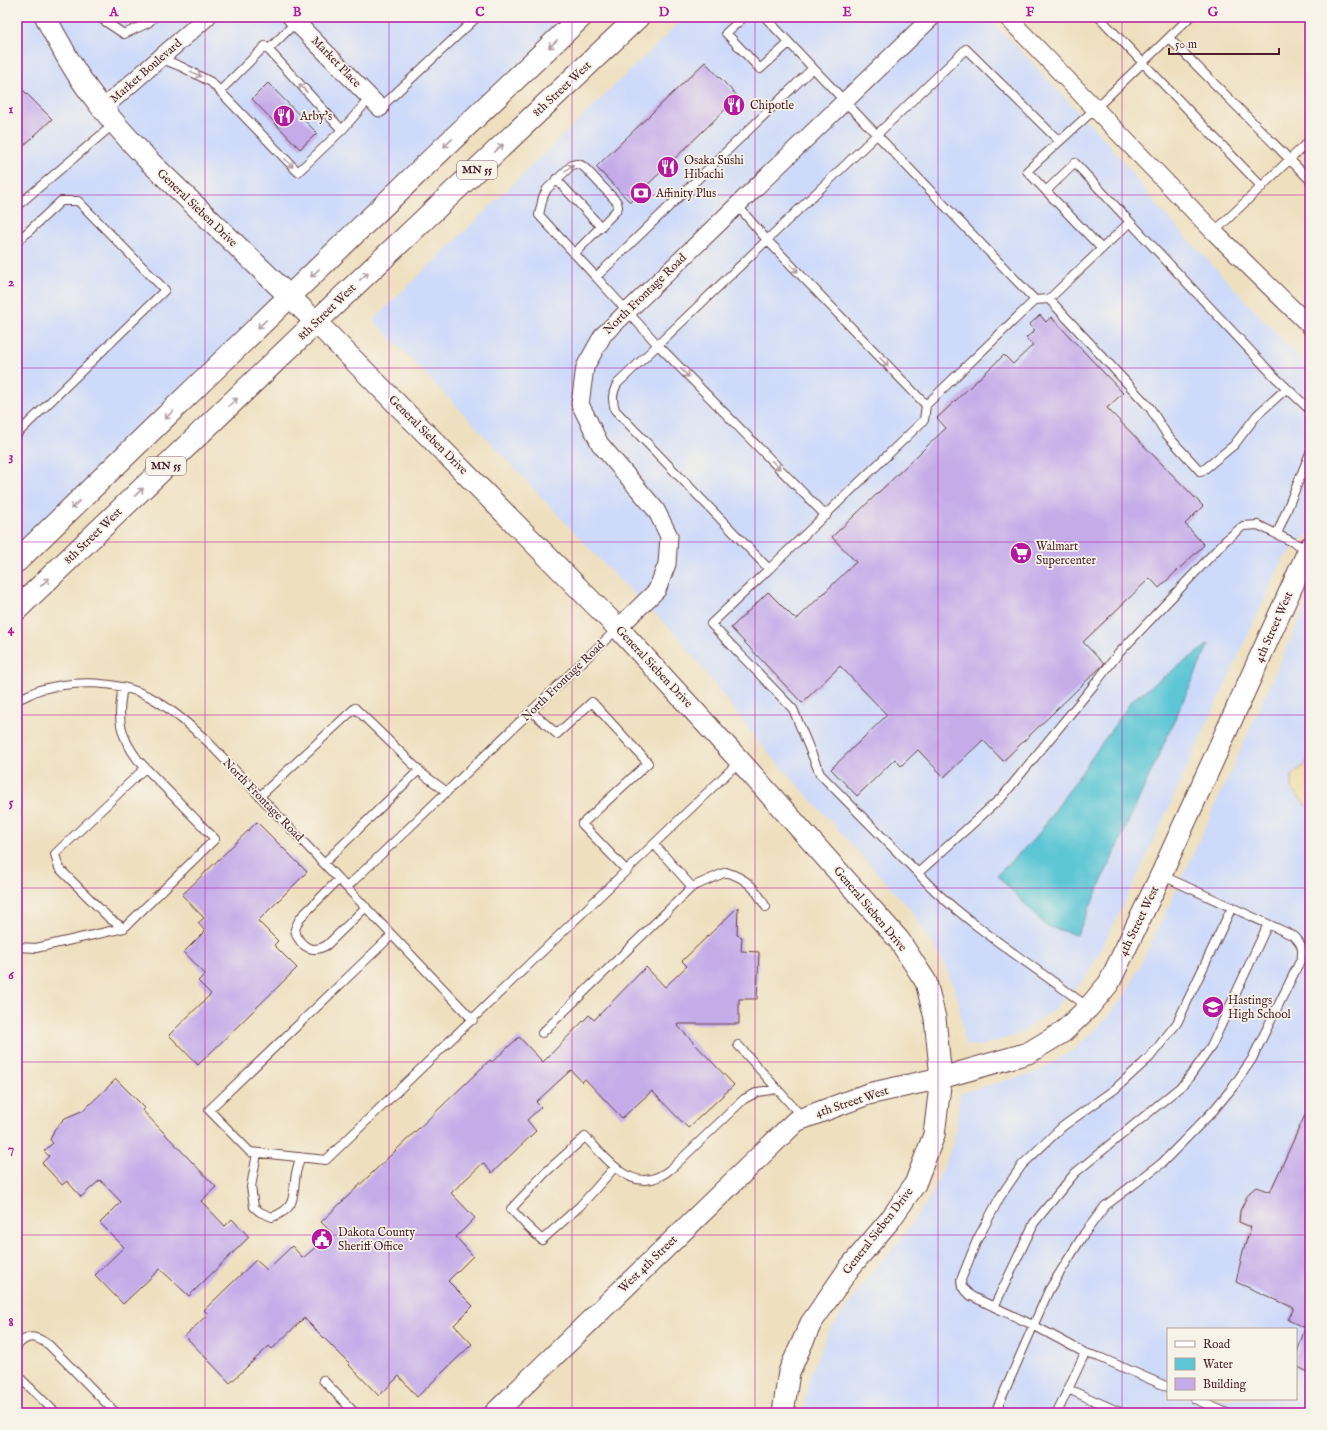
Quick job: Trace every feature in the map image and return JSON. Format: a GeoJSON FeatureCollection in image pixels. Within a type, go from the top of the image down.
{"type":"FeatureCollection","features":[{"type":"Feature","properties":{"kind":"highway","name":"MN 55"},"geometry":{"type":"LineString","coordinates":[[17,561],[467,124],[581,17]]}},
{"type":"Feature","properties":{"kind":"highway","name":"8th Street West"},"geometry":{"type":"LineString","coordinates":[[17,609],[316,322],[638,17]]}},
{"type":"Feature","properties":{"kind":"street","name":"General Sieben Drive"},"geometry":{"type":"LineString","coordinates":[[46,17],[67,59],[82,83],[108,116],[150,162],[316,322],[618,628],[740,761],[899,940],[926,982],[935,1018],[941,1078],[934,1135],[914,1184],[890,1220],[850,1267],[811,1323],[789,1372],[783,1413]]}},
{"type":"Feature","properties":{"kind":"street","name":"Market Boulevard"},"geometry":{"type":"LineString","coordinates":[[108,116],[160,58],[208,17]]}},
{"type":"Feature","properties":{"kind":"street"},"geometry":{"type":"LineString","coordinates":[[575,77],[650,17]]}},
{"type":"Feature","properties":{"kind":"street","name":"North Frontage Road"},"geometry":{"type":"LineString","coordinates":[[618,628],[657,590],[667,564],[669,536],[656,510],[600,444],[580,404],[585,368],[603,335],[932,17]]}},
{"type":"Feature","properties":{"kind":"street"},"geometry":{"type":"LineString","coordinates":[[1007,17],[1214,232],[1310,326]]}},
{"type":"Feature","properties":{"kind":"street","name":"Market Place"},"geometry":{"type":"LineString","coordinates":[[294,20],[375,103]]}},
{"type":"Feature","properties":{"kind":"street","name":"4th Street West"},"geometry":{"type":"LineString","coordinates":[[803,1119],[868,1094],[941,1078],[1028,1053],[1063,1032],[1089,1007],[1109,983],[1162,875],[1310,549]]}},
{"type":"Feature","properties":{"kind":"street","name":"West 4th Street"},"geometry":{"type":"LineString","coordinates":[[495,1413],[796,1122],[803,1119]]}},
{"type":"Feature","properties":{"kind":"lane"},"geometry":{"type":"LineString","coordinates":[[101,17],[103,20],[124,34],[148,23],[154,17]]}},
{"type":"Feature","properties":{"kind":"lane"},"geometry":{"type":"LineString","coordinates":[[160,58],[207,80],[220,91],[298,172],[342,130],[477,17]]}},
{"type":"Feature","properties":{"kind":"lane"},"geometry":{"type":"LineString","coordinates":[[744,17],[726,33],[760,69],[789,43]]}},
{"type":"Feature","properties":{"kind":"lane"},"geometry":{"type":"LineString","coordinates":[[765,17],[1035,300]]}},
{"type":"Feature","properties":{"kind":"lane"},"geometry":{"type":"LineString","coordinates":[[1099,17],[1262,187]]}},
{"type":"Feature","properties":{"kind":"lane"},"geometry":{"type":"LineString","coordinates":[[1102,249],[1027,171],[1096,108],[1190,17]]}},
{"type":"Feature","properties":{"kind":"lane"},"geometry":{"type":"LineString","coordinates":[[268,50],[294,20]]}},
{"type":"Feature","properties":{"kind":"lane"},"geometry":{"type":"LineString","coordinates":[[1169,38],[1310,180]]}},
{"type":"Feature","properties":{"kind":"lane"},"geometry":{"type":"LineString","coordinates":[[220,91],[264,46],[342,130]]}},
{"type":"Feature","properties":{"kind":"lane"},"geometry":{"type":"LineString","coordinates":[[769,569],[615,410],[612,400],[613,392],[617,384],[966,49],[1059,141]]}},
{"type":"Feature","properties":{"kind":"lane"},"geometry":{"type":"LineString","coordinates":[[596,277],[813,68]]}},
{"type":"Feature","properties":{"kind":"lane"},"geometry":{"type":"LineString","coordinates":[[17,206],[108,116]]}},
{"type":"Feature","properties":{"kind":"lane"},"geometry":{"type":"LineString","coordinates":[[1214,232],[1310,140]]}},
{"type":"Feature","properties":{"kind":"lane"},"geometry":{"type":"LineString","coordinates":[[1046,191],[1075,163],[1287,388],[1310,410]]}},
{"type":"Feature","properties":{"kind":"lane"},"geometry":{"type":"LineString","coordinates":[[574,254],[601,227],[618,207],[617,202],[591,174],[581,165],[576,164],[572,165],[547,189],[543,197],[539,215],[574,254],[628,310],[658,345],[826,516]]}},
{"type":"Feature","properties":{"kind":"lane"},"geometry":{"type":"LineString","coordinates":[[556,179],[601,227]]}},
{"type":"Feature","properties":{"kind":"lane"},"geometry":{"type":"LineString","coordinates":[[17,242],[61,201],[78,201],[165,290],[17,434]]}},
{"type":"Feature","properties":{"kind":"lane"},"geometry":{"type":"LineString","coordinates":[[737,205],[767,240],[926,405]]}},
{"type":"Feature","properties":{"kind":"lane"},"geometry":{"type":"LineString","coordinates":[[1089,1007],[1012,953],[969,920],[929,886],[820,774],[793,709],[711,624],[826,516],[924,420],[926,405],[1035,300],[1049,299],[1130,222]]}},
{"type":"Feature","properties":{"kind":"lane"},"geometry":{"type":"LineString","coordinates":[[1049,299],[1150,408],[1167,435],[1201,472],[1234,445],[1257,415],[1287,388]]}},
{"type":"Feature","properties":{"kind":"lane"},"geometry":{"type":"LineString","coordinates":[[1277,534],[1310,453]]}},
{"type":"Feature","properties":{"kind":"lane"},"geometry":{"type":"LineString","coordinates":[[918,873],[1002,797],[1118,654],[1226,540],[1243,526],[1258,525],[1310,549]]}},
{"type":"Feature","properties":{"kind":"lane","name":"North Frontage Road"},"geometry":{"type":"LineString","coordinates":[[17,700],[38,691],[62,685],[94,683],[123,687],[149,697],[182,718],[208,742],[347,887],[618,628]]}},
{"type":"Feature","properties":{"kind":"lane"},"geometry":{"type":"LineString","coordinates":[[17,948],[36,948],[124,928],[215,839],[145,768],[132,752],[120,725],[119,706],[123,687]]}},
{"type":"Feature","properties":{"kind":"lane"},"geometry":{"type":"LineString","coordinates":[[531,711],[557,734],[592,702],[648,763],[582,824],[627,871]]}},
{"type":"Feature","properties":{"kind":"lane"},"geometry":{"type":"LineString","coordinates":[[260,796],[355,708],[419,770],[447,792]]}},
{"type":"Feature","properties":{"kind":"lane"},"geometry":{"type":"LineString","coordinates":[[392,935],[209,1110],[250,1152],[326,1160],[473,1020],[740,761]]}},
{"type":"Feature","properties":{"kind":"lane"},"geometry":{"type":"LineString","coordinates":[[124,928],[110,919],[59,868],[55,854],[145,768]]}},
{"type":"Feature","properties":{"kind":"lane"},"geometry":{"type":"LineString","coordinates":[[324,863],[419,770]]}},
{"type":"Feature","properties":{"kind":"lane"},"geometry":{"type":"LineString","coordinates":[[654,844],[692,887]]}},
{"type":"Feature","properties":{"kind":"lane"},"geometry":{"type":"LineString","coordinates":[[542,1033],[692,887],[726,872],[737,875],[751,884],[766,907]]}},
{"type":"Feature","properties":{"kind":"lane"},"geometry":{"type":"LineString","coordinates":[[995,1413],[1049,1290],[1084,1234],[1105,1206],[1162,1163],[1213,1111],[1252,1059],[1301,959],[1303,952],[1300,942],[1294,936],[1162,875]]}},
{"type":"Feature","properties":{"kind":"lane"},"geometry":{"type":"LineString","coordinates":[[339,880],[300,918],[295,929],[298,938],[304,946],[314,950],[320,949],[327,945],[366,907]]}},
{"type":"Feature","properties":{"kind":"lane"},"geometry":{"type":"LineString","coordinates":[[347,887],[473,1020]]}},
{"type":"Feature","properties":{"kind":"lane"},"geometry":{"type":"LineString","coordinates":[[1167,1387],[1099,1357],[1085,1353],[1033,1325],[971,1296],[962,1287],[961,1280],[977,1240],[1000,1197],[1022,1165],[1062,1127],[1115,1089],[1150,1057],[1177,1023],[1232,907]]}},
{"type":"Feature","properties":{"kind":"lane"},"geometry":{"type":"LineString","coordinates":[[994,1307],[1034,1223],[1074,1173],[1185,1083],[1194,1071],[1211,1047],[1268,924]]}},
{"type":"Feature","properties":{"kind":"lane"},"geometry":{"type":"LineString","coordinates":[[738,1045],[803,1119]]}},
{"type":"Feature","properties":{"kind":"lane"},"geometry":{"type":"LineString","coordinates":[[615,1167],[580,1206],[542,1240],[511,1209],[547,1171],[585,1137],[615,1167],[633,1179],[646,1181],[656,1179],[666,1174],[744,1099],[758,1092],[776,1089]]}},
{"type":"Feature","properties":{"kind":"lane"},"geometry":{"type":"LineString","coordinates":[[257,1153],[251,1188],[254,1207],[260,1212],[272,1217],[283,1214],[291,1204],[295,1192],[296,1173],[300,1158]]}},
{"type":"Feature","properties":{"kind":"lane"},"geometry":{"type":"LineString","coordinates":[[17,1346],[24,1339],[30,1337],[43,1341],[49,1345],[116,1413]]}},
{"type":"Feature","properties":{"kind":"lane"},"geometry":{"type":"LineString","coordinates":[[1057,1413],[1085,1353]]}},
{"type":"Feature","properties":{"kind":"lane"},"geometry":{"type":"LineString","coordinates":[[17,1375],[56,1413]]}},
{"type":"Feature","properties":{"kind":"lane"},"geometry":{"type":"LineString","coordinates":[[323,1380],[355,1413]]}},
{"type":"Feature","properties":{"kind":"lane"},"geometry":{"type":"LineString","coordinates":[[1068,1389],[1122,1413]]}},
{"type":"Feature","properties":{"kind":"lane"},"geometry":{"type":"LineString","coordinates":[[1197,1400],[1227,1413]]}},
{"type":"Feature","properties":{"kind":"shaded area"},"geometry":{"type":"Polygon","coordinates":[[[17,17],[581,17],[17,561],[17,17]]]}},
{"type":"Feature","properties":{"kind":"shaded area"},"geometry":{"type":"Polygon","coordinates":[[[685,17],[988,17],[1110,145],[1159,208],[1310,369],[1310,535],[1307,535],[1283,559],[1134,883],[1088,975],[1053,1010],[1018,1035],[979,1046],[965,1045],[959,1002],[943,961],[910,909],[758,741],[676,634],[615,576],[462,412],[373,320],[685,17]]]}},
{"type":"Feature","properties":{"kind":"shaded area","name":"Hastings High School"},"geometry":{"type":"Polygon","coordinates":[[[1310,596],[1310,1413],[803,1413],[809,1378],[828,1333],[866,1280],[906,1232],[932,1194],[954,1141],[960,1093],[1037,1072],[1076,1048],[1104,1021],[1126,994],[1180,883],[1310,596]]]}},
{"type":"Feature","properties":{"kind":"sand"},"geometry":{"type":"Polygon","coordinates":[[[1310,759],[1310,809],[1292,790],[1292,776],[1310,759]]]}},
{"type":"Feature","properties":{"kind":"water"},"geometry":{"type":"Polygon","coordinates":[[[1209,644],[1077,935],[1046,926],[997,875],[1037,836],[1132,700],[1209,644]]]}},
{"type":"Feature","properties":{"kind":"building"},"geometry":{"type":"Polygon","coordinates":[[[705,62],[738,97],[630,202],[596,167],[705,62]]]}},
{"type":"Feature","properties":{"kind":"building","name":"Arby's"},"geometry":{"type":"Polygon","coordinates":[[[268,83],[317,133],[300,149],[252,99],[268,83]]]}},
{"type":"Feature","properties":{"kind":"building"},"geometry":{"type":"Polygon","coordinates":[[[17,84],[52,119],[17,152],[17,84]]]}},
{"type":"Feature","properties":{"kind":"building","name":"Walmart Supercenter"},"geometry":{"type":"Polygon","coordinates":[[[1040,315],[1046,322],[1051,317],[1123,393],[1107,408],[1203,506],[1185,524],[1204,545],[1159,588],[1150,578],[1083,642],[1104,664],[1003,761],[983,740],[944,777],[918,750],[901,766],[895,759],[857,796],[831,769],[887,715],[840,666],[802,703],[731,628],[768,592],[796,620],[856,562],[832,537],[946,428],[937,418],[1004,355],[1013,364],[1033,345],[1026,338],[1035,330],[1029,325],[1040,315]]]}},
{"type":"Feature","properties":{"kind":"building"},"geometry":{"type":"Polygon","coordinates":[[[257,822],[307,872],[258,921],[278,941],[274,945],[297,968],[198,1065],[169,1035],[211,994],[198,981],[205,974],[184,952],[205,931],[198,923],[204,918],[182,895],[257,822]]]}},
{"type":"Feature","properties":{"kind":"building"},"geometry":{"type":"Polygon","coordinates":[[[738,907],[737,935],[742,937],[741,951],[759,952],[757,999],[739,999],[739,1024],[676,1024],[734,1085],[688,1128],[652,1091],[622,1118],[585,1079],[582,1082],[571,1070],[536,1102],[541,1107],[527,1120],[536,1131],[492,1173],[483,1163],[451,1193],[475,1218],[456,1237],[473,1256],[448,1281],[473,1306],[454,1325],[472,1344],[417,1397],[399,1376],[379,1396],[349,1365],[350,1364],[304,1318],[272,1349],[269,1346],[230,1383],[185,1336],[208,1314],[204,1310],[256,1260],[267,1270],[292,1246],[303,1258],[332,1233],[321,1222],[490,1060],[492,1062],[519,1037],[543,1062],[589,1015],[594,1020],[646,967],[665,987],[687,966],[682,961],[738,907]]]}},
{"type":"Feature","properties":{"kind":"building"},"geometry":{"type":"Polygon","coordinates":[[[116,1079],[145,1108],[142,1110],[216,1187],[201,1201],[225,1226],[232,1219],[249,1237],[189,1296],[160,1269],[123,1304],[95,1275],[124,1247],[100,1223],[121,1202],[100,1180],[81,1197],[67,1181],[62,1185],[42,1163],[49,1156],[44,1151],[53,1143],[50,1140],[54,1130],[60,1123],[65,1118],[84,1110],[116,1079]]]}},
{"type":"Feature","properties":{"kind":"building"},"geometry":{"type":"Polygon","coordinates":[[[1310,1104],[1310,1373],[1297,1366],[1297,1353],[1305,1328],[1288,1320],[1294,1308],[1236,1282],[1243,1251],[1251,1227],[1239,1222],[1240,1211],[1250,1192],[1256,1187],[1270,1192],[1310,1104]]]}},
{"type":"Feature","properties":{"kind":"place","name":"Chipotle"},"geometry":{"type":"Point","coordinates":[734,105]}},
{"type":"Feature","properties":{"kind":"place","name":"Arby's"},"geometry":{"type":"Point","coordinates":[284,116]}},
{"type":"Feature","properties":{"kind":"place","name":"Osaka Sushi Hibachi"},"geometry":{"type":"Point","coordinates":[668,167]}},
{"type":"Feature","properties":{"kind":"place","name":"Affinity Plus"},"geometry":{"type":"Point","coordinates":[641,193]}},
{"type":"Feature","properties":{"kind":"place","name":"Walmart Supercenter"},"geometry":{"type":"Point","coordinates":[1021,553]}},
{"type":"Feature","properties":{"kind":"place","name":"Hastings High School"},"geometry":{"type":"Point","coordinates":[1213,1007]}},
{"type":"Feature","properties":{"kind":"place","name":"Dakota County Sheriff Office"},"geometry":{"type":"Point","coordinates":[322,1239]}}]}
